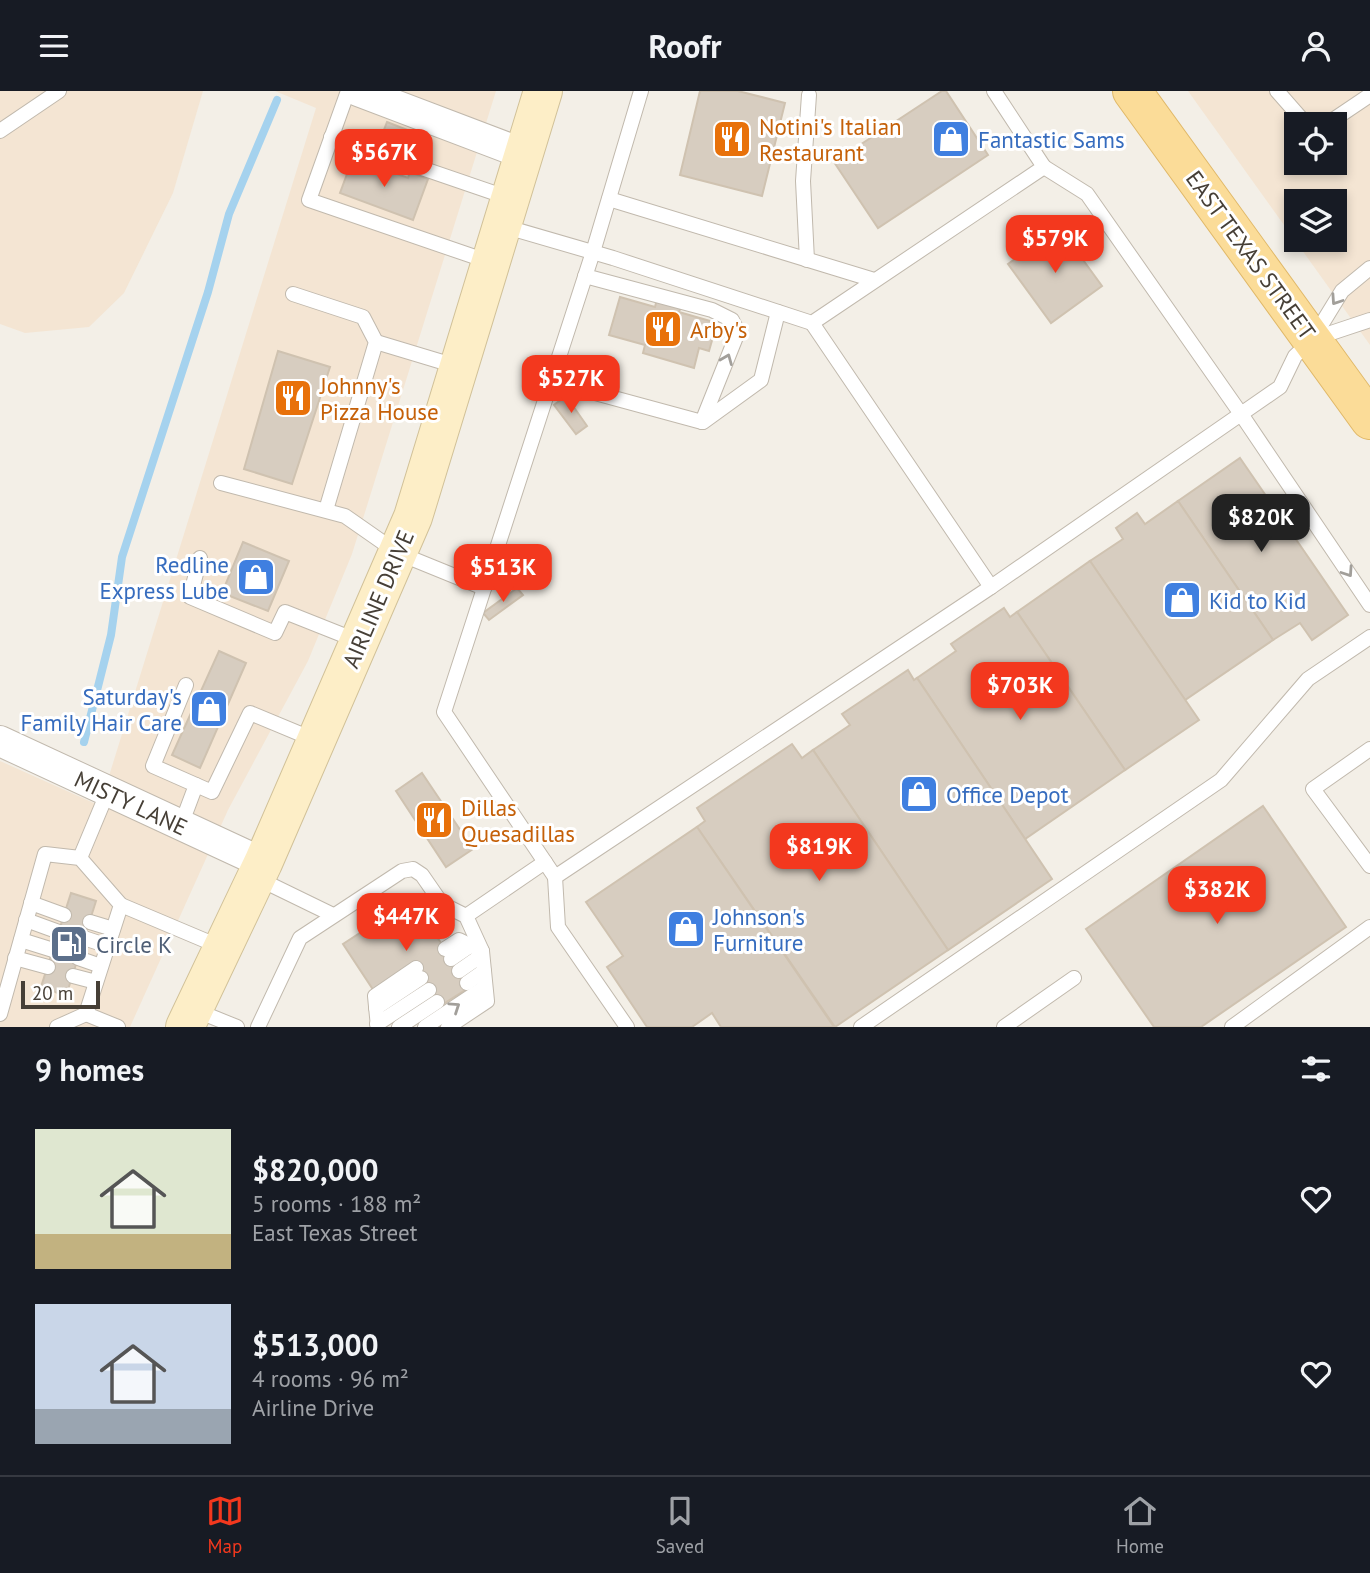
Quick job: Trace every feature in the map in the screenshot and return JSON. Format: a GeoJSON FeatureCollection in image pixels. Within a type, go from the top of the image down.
{"type":"FeatureCollection","features":[{"type":"Feature","properties":{"kind":"main road","name":"AIRLINE DRIVE"},"geometry":{"type":"LineString","coordinates":[[189,1018],[260,870],[413,517],[543,91]]}},
{"type":"Feature","properties":{"kind":"main road","name":"EAST TEXAS STREET"},"geometry":{"type":"LineString","coordinates":[[1132,91],[1370,420]]}},
{"type":"Feature","properties":{"kind":"street"},"geometry":{"type":"LineString","coordinates":[[358,91],[524,154]]}},
{"type":"Feature","properties":{"kind":"street","name":"MISTY LANE"},"geometry":{"type":"LineString","coordinates":[[0,741],[181,825],[260,870]]}},
{"type":"Feature","properties":{"kind":"lane"},"geometry":{"type":"LineString","coordinates":[[0,131],[59,91]]}},
{"type":"Feature","properties":{"kind":"lane"},"geometry":{"type":"LineString","coordinates":[[348,91],[309,200],[491,262]]}},
{"type":"Feature","properties":{"kind":"lane"},"geometry":{"type":"LineString","coordinates":[[627,1027],[558,927],[555,877],[444,712],[593,252],[641,91]]}},
{"type":"Feature","properties":{"kind":"lane"},"geometry":{"type":"LineString","coordinates":[[994,91],[1044,167],[1087,194],[1370,605]]}},
{"type":"Feature","properties":{"kind":"lane"},"geometry":{"type":"LineString","coordinates":[[1277,91],[1295,112]]}},
{"type":"Feature","properties":{"kind":"lane"},"geometry":{"type":"LineString","coordinates":[[807,260],[803,181],[809,95]]}},
{"type":"Feature","properties":{"kind":"lane"},"geometry":{"type":"LineString","coordinates":[[1345,112],[1370,95]]}},
{"type":"Feature","properties":{"kind":"lane"},"geometry":{"type":"LineString","coordinates":[[331,137],[593,252],[812,323],[991,587]]}},
{"type":"Feature","properties":{"kind":"lane"},"geometry":{"type":"LineString","coordinates":[[812,323],[1044,167]]}},
{"type":"Feature","properties":{"kind":"lane"},"geometry":{"type":"LineString","coordinates":[[609,199],[874,280]]}},
{"type":"Feature","properties":{"kind":"lane"},"geometry":{"type":"LineString","coordinates":[[555,877],[991,587],[1280,387],[1295,356],[1312,340],[1342,291],[1370,268]]}},
{"type":"Feature","properties":{"kind":"lane"},"geometry":{"type":"LineString","coordinates":[[585,276],[712,310],[732,320],[738,332],[702,422]]}},
{"type":"Feature","properties":{"kind":"lane"},"geometry":{"type":"LineString","coordinates":[[293,294],[363,317],[376,342],[326,510]]}},
{"type":"Feature","properties":{"kind":"lane"},"geometry":{"type":"LineString","coordinates":[[702,422],[761,380],[778,312]]}},
{"type":"Feature","properties":{"kind":"lane"},"geometry":{"type":"LineString","coordinates":[[1312,340],[1370,320]]}},
{"type":"Feature","properties":{"kind":"lane"},"geometry":{"type":"LineString","coordinates":[[376,342],[459,367]]}},
{"type":"Feature","properties":{"kind":"lane"},"geometry":{"type":"LineString","coordinates":[[551,381],[702,422]]}},
{"type":"Feature","properties":{"kind":"lane"},"geometry":{"type":"LineString","coordinates":[[220,483],[345,516],[397,553],[484,588]]}},
{"type":"Feature","properties":{"kind":"lane"},"geometry":{"type":"LineString","coordinates":[[200,558],[190,597],[275,633],[285,612],[359,642]]}},
{"type":"Feature","properties":{"kind":"lane"},"geometry":{"type":"LineString","coordinates":[[860,1027],[1220,780],[1308,679],[1370,637]]}},
{"type":"Feature","properties":{"kind":"lane"},"geometry":{"type":"LineString","coordinates":[[186,685],[153,766],[195,785],[212,792],[250,713],[316,741]]}},
{"type":"Feature","properties":{"kind":"lane"},"geometry":{"type":"LineString","coordinates":[[1370,749],[1313,789],[1370,866]]}},
{"type":"Feature","properties":{"kind":"lane"},"geometry":{"type":"LineString","coordinates":[[181,825],[195,785]]}},
{"type":"Feature","properties":{"kind":"lane"},"geometry":{"type":"LineString","coordinates":[[80,857],[108,791]]}},
{"type":"Feature","properties":{"kind":"lane"},"geometry":{"type":"LineString","coordinates":[[0,1014],[46,854],[80,857],[121,905],[223,947]]}},
{"type":"Feature","properties":{"kind":"lane"},"geometry":{"type":"LineString","coordinates":[[466,916],[545,862]]}},
{"type":"Feature","properties":{"kind":"lane"},"geometry":{"type":"LineString","coordinates":[[258,1027],[300,939],[402,871],[413,869],[422,875],[442,904],[466,916],[484,971],[487,1001],[448,1027]]}},
{"type":"Feature","properties":{"kind":"lane"},"geometry":{"type":"LineString","coordinates":[[260,870],[333,915]]}},
{"type":"Feature","properties":{"kind":"lane"},"geometry":{"type":"LineString","coordinates":[[31,903],[64,915]]}},
{"type":"Feature","properties":{"kind":"lane"},"geometry":{"type":"LineString","coordinates":[[86,1014],[121,905]]}},
{"type":"Feature","properties":{"kind":"lane"},"geometry":{"type":"LineString","coordinates":[[26,920],[59,932]]}},
{"type":"Feature","properties":{"kind":"lane"},"geometry":{"type":"LineString","coordinates":[[90,922],[113,929]]}},
{"type":"Feature","properties":{"kind":"lane"},"geometry":{"type":"LineString","coordinates":[[1232,1027],[1370,927]]}},
{"type":"Feature","properties":{"kind":"lane"},"geometry":{"type":"LineString","coordinates":[[84,939],[108,946]]}},
{"type":"Feature","properties":{"kind":"lane"},"geometry":{"type":"LineString","coordinates":[[20,940],[53,950]]}},
{"type":"Feature","properties":{"kind":"lane"},"geometry":{"type":"LineString","coordinates":[[455,965],[459,940],[478,951]]}},
{"type":"Feature","properties":{"kind":"lane"},"geometry":{"type":"LineString","coordinates":[[455,965],[478,951]]}},
{"type":"Feature","properties":{"kind":"lane"},"geometry":{"type":"LineString","coordinates":[[15,958],[48,967]]}},
{"type":"Feature","properties":{"kind":"lane"},"geometry":{"type":"LineString","coordinates":[[78,958],[102,965]]}},
{"type":"Feature","properties":{"kind":"lane"},"geometry":{"type":"LineString","coordinates":[[455,965],[484,971]]}},
{"type":"Feature","properties":{"kind":"lane"},"geometry":{"type":"LineString","coordinates":[[73,976],[96,982]]}},
{"type":"Feature","properties":{"kind":"lane"},"geometry":{"type":"LineString","coordinates":[[1004,1027],[1074,978]]}},
{"type":"Feature","properties":{"kind":"lane"},"geometry":{"type":"LineString","coordinates":[[377,1026],[375,996],[426,985]]}},
{"type":"Feature","properties":{"kind":"lane"},"geometry":{"type":"LineString","coordinates":[[377,1026],[426,985]]}},
{"type":"Feature","properties":{"kind":"lane"},"geometry":{"type":"LineString","coordinates":[[399,1027],[426,985]]}},
{"type":"Feature","properties":{"kind":"lane"},"geometry":{"type":"LineString","coordinates":[[425,1027],[485,986]]}},
{"type":"Feature","properties":{"kind":"lane"},"geometry":{"type":"LineString","coordinates":[[57,1027],[86,1014],[118,1027]]}},
{"type":"Feature","properties":{"kind":"lane"},"geometry":{"type":"LineString","coordinates":[[189,1018],[237,1027]]}},
{"type":"Feature","properties":{"kind":"shaded area"},"geometry":{"type":"Polygon","coordinates":[[[0,91],[203,91],[173,193],[124,293],[89,327],[25,333],[0,324],[0,91]]]}},
{"type":"Feature","properties":{"kind":"shaded area"},"geometry":{"type":"Polygon","coordinates":[[[275,91],[496,91],[352,554],[308,661],[228,810],[130,1027],[0,1027],[0,761],[96,804],[109,776],[316,108],[275,91]]]}},
{"type":"Feature","properties":{"kind":"shaded area"},"geometry":{"type":"Polygon","coordinates":[[[1188,91],[1370,91],[1370,345],[1303,252],[1347,252],[1347,189],[1284,189],[1284,225],[1188,91]]]}},
{"type":"Feature","properties":{"kind":"building","name":"Notini's Italian Restaurant"},"geometry":{"type":"Polygon","coordinates":[[[700,91],[738,91],[785,103],[762,196],[680,175],[700,91]]]}},
{"type":"Feature","properties":{"kind":"building"},"geometry":{"type":"Polygon","coordinates":[[[942,91],[946,91],[988,155],[878,228],[834,162],[942,91]]]}},
{"type":"Feature","properties":{"kind":"building"},"geometry":{"type":"Polygon","coordinates":[[[387,122],[428,138],[423,152],[382,135],[387,122]]]}},
{"type":"Feature","properties":{"kind":"building"},"geometry":{"type":"Polygon","coordinates":[[[353,158],[408,178],[410,172],[428,179],[413,220],[340,193],[353,158]]]}},
{"type":"Feature","properties":{"kind":"building"},"geometry":{"type":"Polygon","coordinates":[[[1059,227],[1102,286],[1051,323],[1008,264],[1059,227]]]}},
{"type":"Feature","properties":{"kind":"building","name":"Arby's"},"geometry":{"type":"Polygon","coordinates":[[[620,297],[655,307],[657,299],[681,307],[679,312],[717,323],[709,351],[699,348],[694,368],[643,353],[645,345],[609,335],[620,297]]]}},
{"type":"Feature","properties":{"kind":"building","name":"Johnny's Pizza House"},"geometry":{"type":"Polygon","coordinates":[[[278,351],[330,367],[292,484],[244,469],[278,351]]]}},
{"type":"Feature","properties":{"kind":"building"},"geometry":{"type":"Polygon","coordinates":[[[566,396],[587,426],[576,434],[554,405],[566,396]]]}},
{"type":"Feature","properties":{"kind":"building"},"geometry":{"type":"Polygon","coordinates":[[[1240,458],[1348,615],[1312,640],[1300,623],[1273,640],[1178,501],[1240,458]]]}},
{"type":"Feature","properties":{"kind":"building","name":"Kid to Kid"},"geometry":{"type":"Polygon","coordinates":[[[1178,501],[1273,640],[1185,700],[1090,561],[1123,539],[1116,528],[1137,513],[1145,524],[1178,501]]]}},
{"type":"Feature","properties":{"kind":"building","name":"Redline Express Lube"},"geometry":{"type":"Polygon","coordinates":[[[243,542],[289,561],[268,611],[222,593],[243,542]]]}},
{"type":"Feature","properties":{"kind":"building"},"geometry":{"type":"Polygon","coordinates":[[[1090,561],[1199,720],[1125,770],[1017,612],[1090,561]]]}},
{"type":"Feature","properties":{"kind":"building"},"geometry":{"type":"Polygon","coordinates":[[[517,588],[523,595],[489,620],[483,613],[517,588]]]}},
{"type":"Feature","properties":{"kind":"building"},"geometry":{"type":"Polygon","coordinates":[[[1004,608],[1010,617],[1017,612],[1125,770],[1025,839],[917,678],[956,651],[951,644],[1004,608]]]}},
{"type":"Feature","properties":{"kind":"building","name":"Saturday's Family Hair Care"},"geometry":{"type":"Polygon","coordinates":[[[219,651],[246,663],[200,768],[172,755],[219,651]]]}},
{"type":"Feature","properties":{"kind":"building","name":"Office Depot"},"geometry":{"type":"Polygon","coordinates":[[[908,670],[914,680],[917,678],[1052,879],[948,950],[813,750],[850,725],[842,714],[908,670]]]}},
{"type":"Feature","properties":{"kind":"building"},"geometry":{"type":"Polygon","coordinates":[[[792,744],[802,758],[813,750],[948,950],[835,1027],[697,827],[705,821],[697,808],[792,744]]]}},
{"type":"Feature","properties":{"kind":"building","name":"Dillas Quesadillas"},"geometry":{"type":"Polygon","coordinates":[[[422,773],[473,849],[446,867],[396,791],[422,773]]]}},
{"type":"Feature","properties":{"kind":"building"},"geometry":{"type":"Polygon","coordinates":[[[1263,806],[1346,927],[1201,1027],[1154,1027],[1086,929],[1263,806]]]}},
{"type":"Feature","properties":{"kind":"building","name":"Johnson's Furniture"},"geometry":{"type":"Polygon","coordinates":[[[697,827],[834,1027],[721,1027],[712,1013],[692,1027],[647,1027],[607,967],[623,956],[586,902],[697,827]]]}},
{"type":"Feature","properties":{"kind":"building","name":"Circle K"},"geometry":{"type":"Polygon","coordinates":[[[71,893],[96,901],[66,996],[41,987],[71,893]]]}},
{"type":"Feature","properties":{"kind":"building"},"geometry":{"type":"Polygon","coordinates":[[[412,899],[470,987],[440,1006],[414,965],[374,991],[343,944],[412,899]]]}},
{"type":"Feature","properties":{"kind":"waterway"},"geometry":{"type":"LineString","coordinates":[[84,742],[111,635],[122,557],[208,292],[229,214],[277,100]]}},
{"type":"Feature","properties":{"kind":"place","name":"Notini's Italian Restaurant"},"geometry":{"type":"Point","coordinates":[732,139]}},
{"type":"Feature","properties":{"kind":"place","name":"Fantastic Sams"},"geometry":{"type":"Point","coordinates":[951,139]}},
{"type":"Feature","properties":{"kind":"place","name":"Arby's"},"geometry":{"type":"Point","coordinates":[663,329]}},
{"type":"Feature","properties":{"kind":"place","name":"Johnny's Pizza House"},"geometry":{"type":"Point","coordinates":[293,398]}},
{"type":"Feature","properties":{"kind":"place","name":"Redline Express Lube"},"geometry":{"type":"Point","coordinates":[256,577]}},
{"type":"Feature","properties":{"kind":"place","name":"Kid to Kid"},"geometry":{"type":"Point","coordinates":[1182,600]}},
{"type":"Feature","properties":{"kind":"place","name":"Saturday's Family Hair Care"},"geometry":{"type":"Point","coordinates":[209,709]}},
{"type":"Feature","properties":{"kind":"place","name":"Office Depot"},"geometry":{"type":"Point","coordinates":[919,794]}},
{"type":"Feature","properties":{"kind":"place","name":"Dillas Quesadillas"},"geometry":{"type":"Point","coordinates":[434,820]}},
{"type":"Feature","properties":{"kind":"place","name":"Johnson's Furniture"},"geometry":{"type":"Point","coordinates":[686,929]}},
{"type":"Feature","properties":{"kind":"place","name":"Circle K"},"geometry":{"type":"Point","coordinates":[69,944]}}]}
